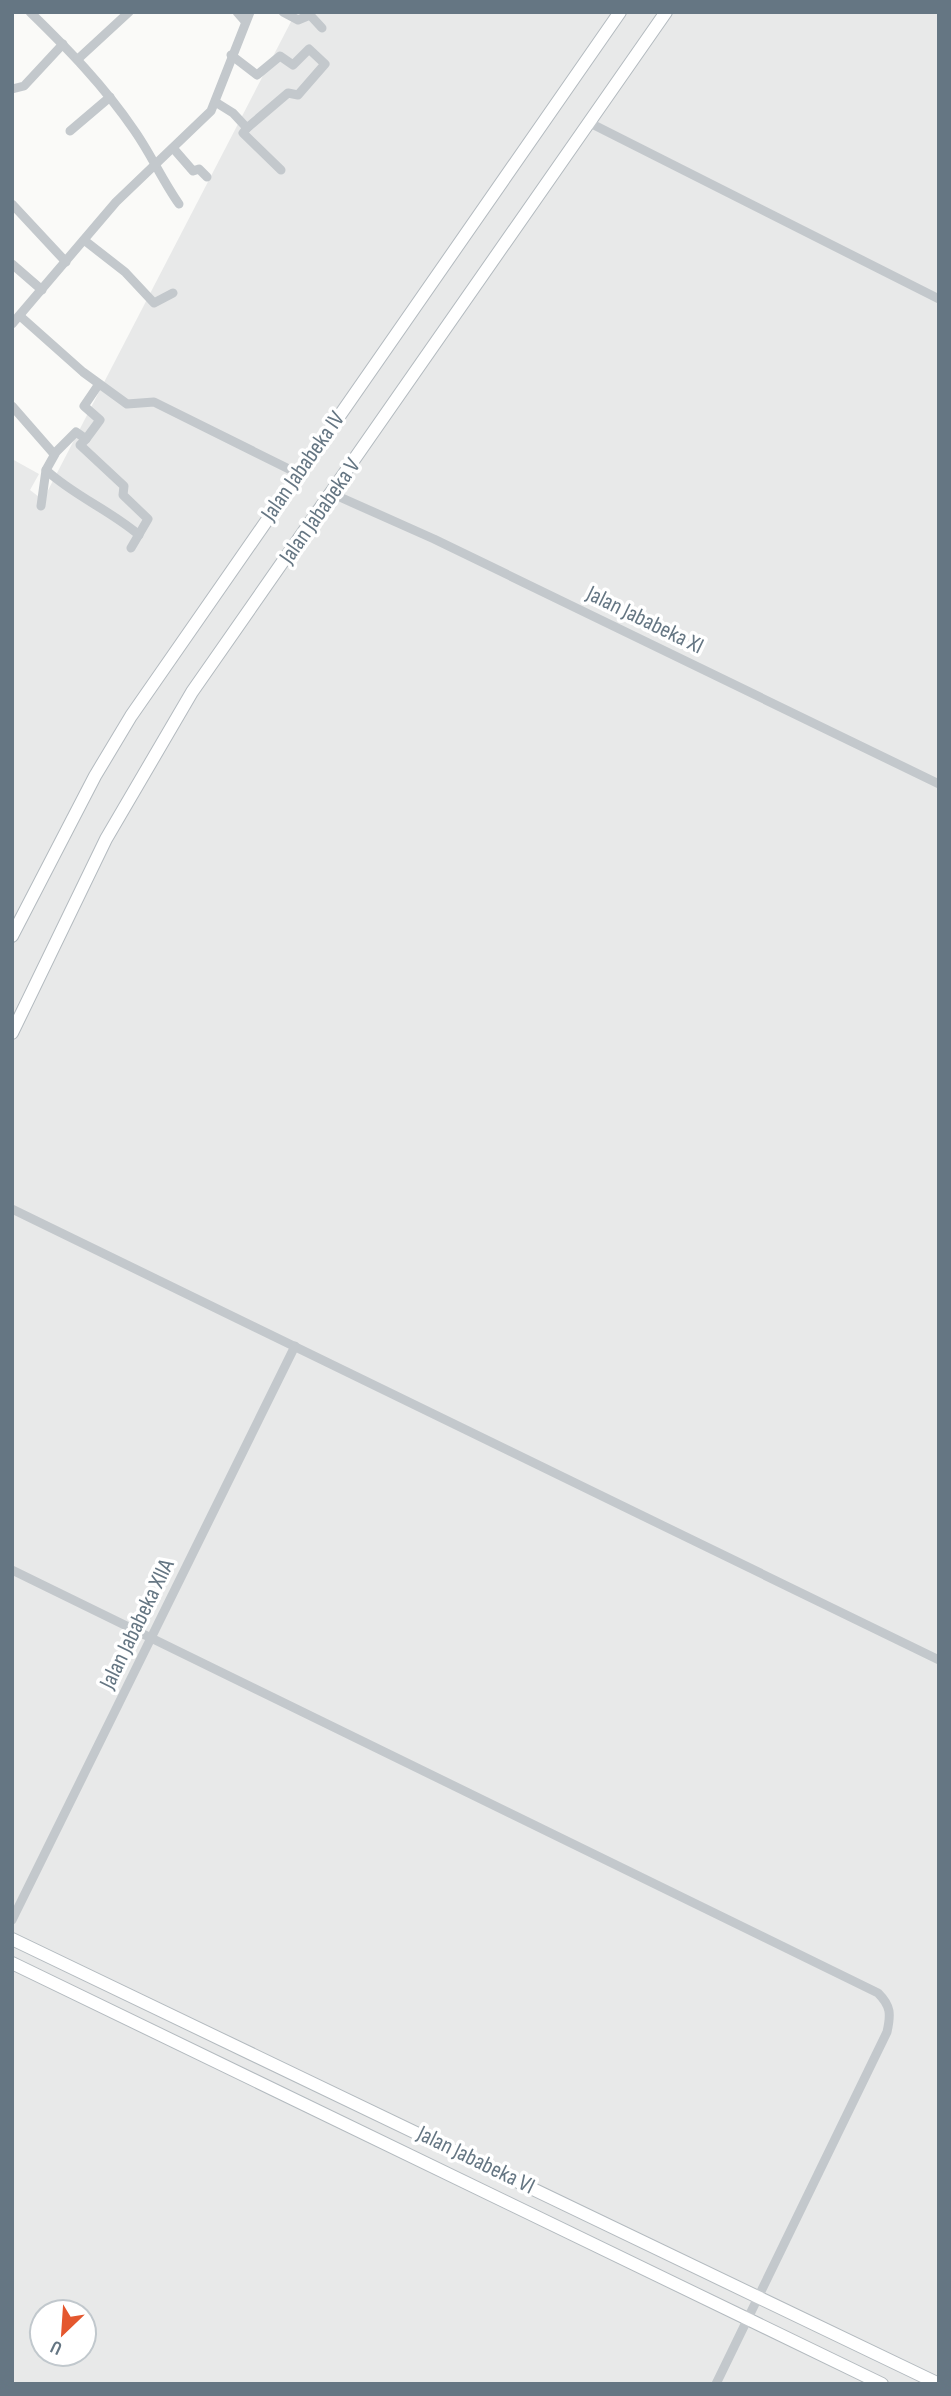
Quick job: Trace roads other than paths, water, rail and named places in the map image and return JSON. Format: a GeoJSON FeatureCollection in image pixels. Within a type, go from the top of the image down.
{"type":"FeatureCollection","features":[{"type":"Feature","properties":{"kind":"street"},"geometry":{"type":"LineString","coordinates":[[30,12],[78,59],[110,97],[145,146],[179,204]]}},
{"type":"Feature","properties":{"kind":"street"},"geometry":{"type":"LineString","coordinates":[[78,59],[129,12]]}},
{"type":"Feature","properties":{"kind":"street"},"geometry":{"type":"LineString","coordinates":[[12,324],[123,194],[216,103],[247,16],[237,12]]}},
{"type":"Feature","properties":{"kind":"street"},"geometry":{"type":"LineString","coordinates":[[283,12],[298,20],[310,15],[322,28]]}},
{"type":"Feature","properties":{"kind":"street","name":"Jalan Jababeka IV"},"geometry":{"type":"LineString","coordinates":[[12,936],[114,743],[297,473],[620,12]]}},
{"type":"Feature","properties":{"kind":"street","name":"Jalan Jababeka V"},"geometry":{"type":"LineString","coordinates":[[12,1033],[106,839],[147,764],[192,692],[666,12]]}},
{"type":"Feature","properties":{"kind":"street"},"geometry":{"type":"LineString","coordinates":[[12,89],[24,86],[63,44]]}},
{"type":"Feature","properties":{"kind":"street"},"geometry":{"type":"LineString","coordinates":[[231,55],[257,75],[280,56],[293,65],[309,49],[325,64],[298,95],[288,93],[243,133],[281,170]]}},
{"type":"Feature","properties":{"kind":"street"},"geometry":{"type":"LineString","coordinates":[[70,131],[110,97]]}},
{"type":"Feature","properties":{"kind":"street"},"geometry":{"type":"LineString","coordinates":[[216,103],[233,113],[247,128]]}},
{"type":"Feature","properties":{"kind":"street"},"geometry":{"type":"LineString","coordinates":[[590,123],[939,299]]}},
{"type":"Feature","properties":{"kind":"street"},"geometry":{"type":"LineString","coordinates":[[173,148],[193,171],[199,169],[207,177]]}},
{"type":"Feature","properties":{"kind":"street"},"geometry":{"type":"LineString","coordinates":[[12,204],[66,262]]}},
{"type":"Feature","properties":{"kind":"street"},"geometry":{"type":"LineString","coordinates":[[84,240],[125,272],[153,303],[173,292]]}},
{"type":"Feature","properties":{"kind":"street"},"geometry":{"type":"LineString","coordinates":[[12,264],[42,290]]}},
{"type":"Feature","properties":{"kind":"street"},"geometry":{"type":"LineString","coordinates":[[20,316],[99,384],[129,405],[155,402],[297,473]]}},
{"type":"Feature","properties":{"kind":"street"},"geometry":{"type":"LineString","coordinates":[[99,384],[84,406],[100,420],[99,424],[80,446],[117,477],[124,486],[123,495],[148,519],[131,548]]}},
{"type":"Feature","properties":{"kind":"street"},"geometry":{"type":"LineString","coordinates":[[12,407],[50,453],[55,454]]}},
{"type":"Feature","properties":{"kind":"street"},"geometry":{"type":"LineString","coordinates":[[41,506],[47,470],[55,454],[76,432],[86,439]]}},
{"type":"Feature","properties":{"kind":"street"},"geometry":{"type":"LineString","coordinates":[[47,470],[75,493],[138,534]]}},
{"type":"Feature","properties":{"kind":"street","name":"Jalan Jababeka XI"},"geometry":{"type":"LineString","coordinates":[[332,494],[444,543],[939,784]]}},
{"type":"Feature","properties":{"kind":"street"},"geometry":{"type":"LineString","coordinates":[[12,1209],[939,1660]]}},
{"type":"Feature","properties":{"kind":"street","name":"Jalan Jababeka XIIA"},"geometry":{"type":"LineString","coordinates":[[12,1920],[295,1346]]}},
{"type":"Feature","properties":{"kind":"street"},"geometry":{"type":"LineString","coordinates":[[12,1570],[878,1993],[890,2009],[887,2032],[716,2384]]}},
{"type":"Feature","properties":{"kind":"street","name":"Jalan Jababeka VI"},"geometry":{"type":"LineString","coordinates":[[12,1939],[939,2384]]}},
{"type":"Feature","properties":{"kind":"street","name":"Jalan Jababeka VI"},"geometry":{"type":"LineString","coordinates":[[12,1963],[746,2321],[882,2384]]}}]}
